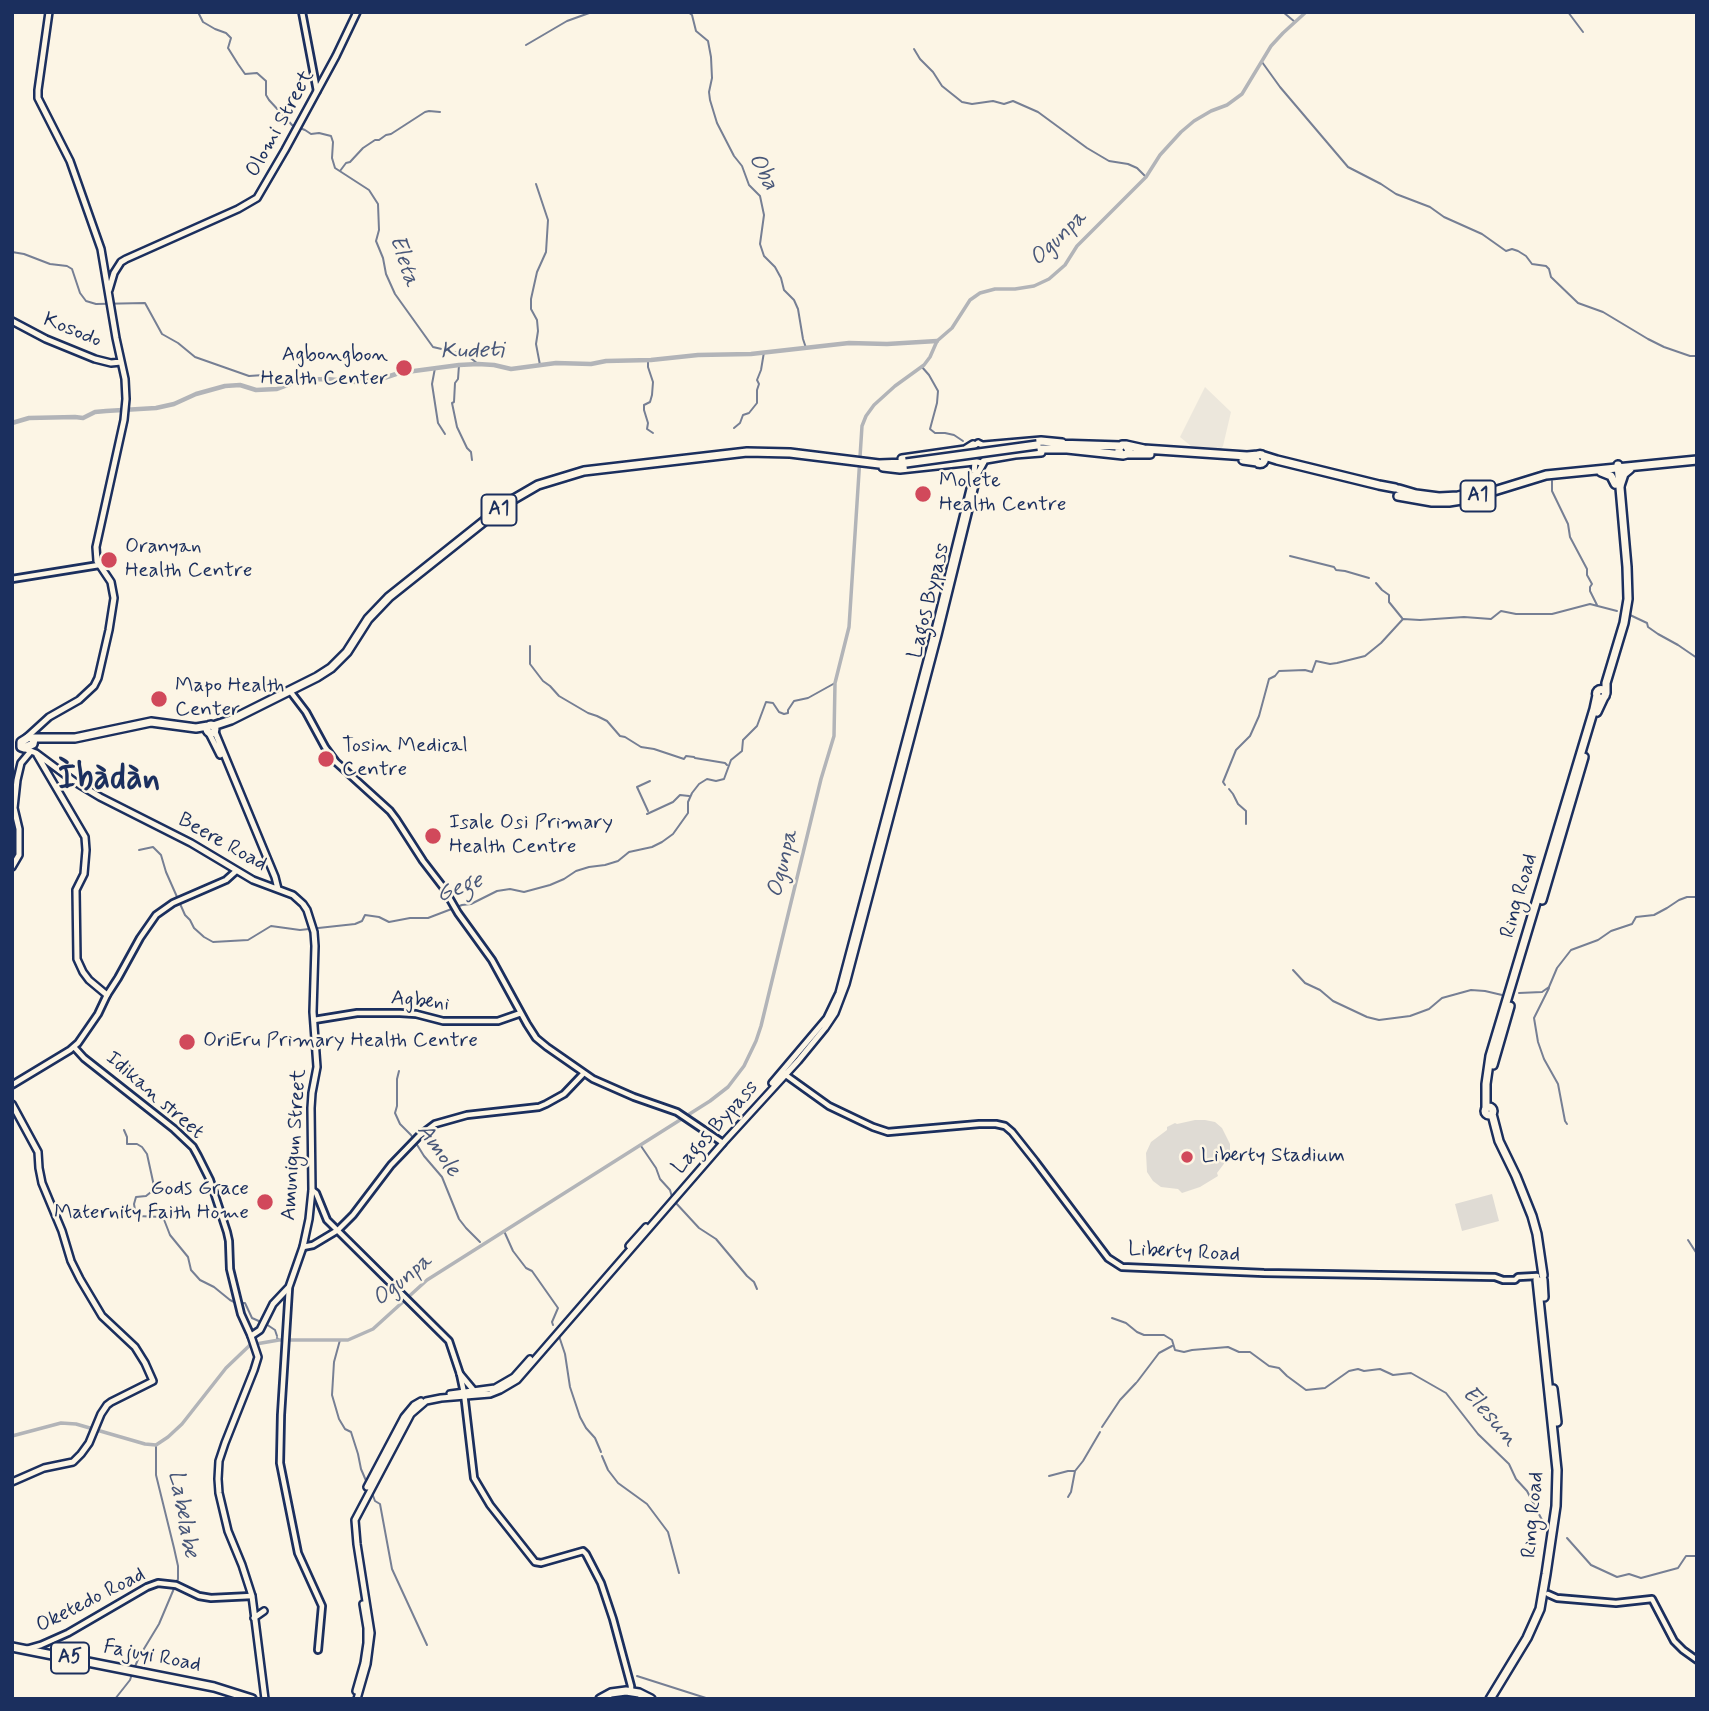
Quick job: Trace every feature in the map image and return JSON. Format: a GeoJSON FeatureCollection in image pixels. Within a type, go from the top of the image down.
{"type":"FeatureCollection","features":[{"type":"Feature","properties":{"kind":"main road"},"geometry":{"type":"LineString","coordinates":[[12,867],[19,855],[19,829],[14,808],[18,772],[29,744],[49,717],[79,700],[94,686],[98,678],[114,598],[111,582],[96,558],[96,547],[126,405],[125,379],[101,249],[70,160],[38,98],[50,12]]}},
{"type":"Feature","properties":{"kind":"main road","name":"Olomi Street"},"geometry":{"type":"LineString","coordinates":[[108,293],[114,273],[121,262],[257,198],[317,91],[357,12]]}},
{"type":"Feature","properties":{"kind":"main road","name":"Kosodo"},"geometry":{"type":"LineString","coordinates":[[12,321],[95,359],[111,363],[121,362]]}},
{"type":"Feature","properties":{"kind":"main road"},"geometry":{"type":"LineString","coordinates":[[879,465],[965,450],[978,443],[984,446],[1041,441],[1066,446]]}},
{"type":"Feature","properties":{"kind":"main road"},"geometry":{"type":"LineString","coordinates":[[973,445],[971,454],[974,461]]}},
{"type":"Feature","properties":{"kind":"main road"},"geometry":{"type":"LineString","coordinates":[[1124,445],[1119,449],[1124,454]]}},
{"type":"Feature","properties":{"kind":"main road","name":"A1"},"geometry":{"type":"LineString","coordinates":[[12,741],[29,744],[89,736],[149,722],[211,730],[290,691],[338,663],[368,619],[389,597],[507,503],[546,482],[578,472],[747,452],[783,453],[879,465],[907,464],[1037,447],[1124,445],[1144,449],[1247,456],[1378,489],[1448,497],[1550,471],[1590,466],[1635,467],[1697,458]]}},
{"type":"Feature","properties":{"kind":"main road"},"geometry":{"type":"LineString","coordinates":[[984,446],[987,452],[985,461]]}},
{"type":"Feature","properties":{"kind":"main road"},"geometry":{"type":"LineString","coordinates":[[879,465],[900,469],[974,461],[978,463],[1015,454],[1054,452],[1066,446]]}},
{"type":"Feature","properties":{"kind":"main road","name":"A1"},"geometry":{"type":"LineString","coordinates":[[1066,446],[1124,454],[1260,459]]}},
{"type":"Feature","properties":{"kind":"main road","name":"A1"},"geometry":{"type":"LineString","coordinates":[[1396,492],[1432,502],[1459,501],[1542,476],[1658,459],[1697,458]]}},
{"type":"Feature","properties":{"kind":"main road","name":"Lagos Bypass"},"geometry":{"type":"LineString","coordinates":[[784,1073],[827,1018],[842,984],[934,634],[974,473],[974,461]]}},
{"type":"Feature","properties":{"kind":"main road","name":"Lagos Bypass"},"geometry":{"type":"LineString","coordinates":[[464,1395],[501,1386],[519,1372],[830,1020],[843,994],[978,473],[985,461]]}},
{"type":"Feature","properties":{"kind":"main road","name":"Ring Road"},"geometry":{"type":"LineString","coordinates":[[1492,1699],[1527,1638],[1540,1609],[1556,1506],[1556,1461],[1537,1279],[1537,1234],[1489,1111],[1491,1076],[1628,599],[1627,567],[1615,467]]}},
{"type":"Feature","properties":{"kind":"main road"},"geometry":{"type":"LineString","coordinates":[[1590,470],[1609,474],[1618,485],[1624,474],[1635,467]]}},
{"type":"Feature","properties":{"kind":"main road"},"geometry":{"type":"LineString","coordinates":[[211,730],[275,877],[275,888]]}},
{"type":"Feature","properties":{"kind":"main road"},"geometry":{"type":"LineString","coordinates":[[29,744],[85,837],[84,874],[76,890],[78,959],[89,979],[107,995]]}},
{"type":"Feature","properties":{"kind":"main road","name":"Beere Road"},"geometry":{"type":"LineString","coordinates":[[29,744],[85,789],[191,843],[253,880],[293,895],[303,904],[314,932]]}},
{"type":"Feature","properties":{"kind":"main road","name":"Amunigun Street"},"geometry":{"type":"LineString","coordinates":[[251,1336],[260,1330],[273,1304],[289,1287],[303,1247],[311,1207],[311,1108],[317,1067],[314,932]]}},
{"type":"Feature","properties":{"kind":"main road"},"geometry":{"type":"LineString","coordinates":[[12,1104],[38,1152],[42,1183],[80,1279],[102,1316],[135,1347],[153,1381],[111,1402],[104,1409],[85,1449],[73,1462],[44,1468],[12,1482]]}},
{"type":"Feature","properties":{"kind":"main road","name":"Lagos Bypass"},"geometry":{"type":"LineString","coordinates":[[356,1699],[370,1652],[356,1531],[357,1515],[411,1414],[426,1402],[496,1392],[517,1380],[722,1142]]}},
{"type":"Feature","properties":{"kind":"main road","name":"Ring Road"},"geometry":{"type":"LineString","coordinates":[[1492,1699],[1534,1635],[1549,1597],[1560,1508],[1561,1470],[1537,1279]]}},
{"type":"Feature","properties":{"kind":"main road"},"geometry":{"type":"LineString","coordinates":[[251,1336],[258,1357],[219,1461],[218,1479],[228,1531],[251,1596],[265,1699]]}},
{"type":"Feature","properties":{"kind":"main road"},"geometry":{"type":"LineString","coordinates":[[460,1374],[475,1392]]}},
{"type":"Feature","properties":{"kind":"main road"},"geometry":{"type":"LineString","coordinates":[[254,1618],[264,1611]]}},
{"type":"Feature","properties":{"kind":"main road","name":"Fajuyi Road"},"geometry":{"type":"LineString","coordinates":[[12,1648],[243,1698]]}},
{"type":"Feature","properties":{"kind":"main road","name":"Fajuyi Road"},"geometry":{"type":"LineString","coordinates":[[12,1648],[214,1687],[243,1698]]}},
{"type":"Feature","properties":{"kind":"main road"},"geometry":{"type":"LineString","coordinates":[[600,1699],[616,1692],[650,1699]]}},
{"type":"Feature","properties":{"kind":"main road"},"geometry":{"type":"LineString","coordinates":[[607,1699],[631,1693]]}},
{"type":"Feature","properties":{"kind":"street"},"geometry":{"type":"LineString","coordinates":[[302,12],[317,91]]}},
{"type":"Feature","properties":{"kind":"street"},"geometry":{"type":"LineString","coordinates":[[12,579],[99,565]]}},
{"type":"Feature","properties":{"kind":"street"},"geometry":{"type":"LineString","coordinates":[[290,691],[306,712],[329,754],[393,814],[492,960],[532,1032],[541,1042],[584,1073],[616,1090],[684,1116],[722,1142]]}},
{"type":"Feature","properties":{"kind":"street"},"geometry":{"type":"LineString","coordinates":[[12,1085],[74,1046],[88,1030],[156,915],[173,903],[220,883],[236,870]]}},
{"type":"Feature","properties":{"kind":"street","name":"Agbeni"},"geometry":{"type":"LineString","coordinates":[[314,1020],[357,1013],[400,1013],[443,1021],[498,1021],[521,1013]]}},
{"type":"Feature","properties":{"kind":"street","name":"Idikan street"},"geometry":{"type":"LineString","coordinates":[[74,1046],[82,1056],[174,1129],[198,1156],[228,1232],[230,1269],[241,1314],[251,1336]]}},
{"type":"Feature","properties":{"kind":"street"},"geometry":{"type":"LineString","coordinates":[[303,1247],[313,1245],[338,1230],[391,1165],[435,1124],[453,1118],[539,1107],[564,1094],[584,1073]]}},
{"type":"Feature","properties":{"kind":"street","name":"Liberty Road"},"geometry":{"type":"LineString","coordinates":[[784,1073],[829,1106],[888,1132],[979,1124],[1005,1126],[1035,1161],[1104,1254],[1122,1267],[1537,1279]]}},
{"type":"Feature","properties":{"kind":"street"},"geometry":{"type":"LineString","coordinates":[[312,1190],[316,1193],[327,1220],[449,1341],[464,1395],[472,1472],[490,1505],[535,1562],[583,1552],[586,1554],[601,1583],[613,1619],[631,1693]]}},
{"type":"Feature","properties":{"kind":"street"},"geometry":{"type":"LineString","coordinates":[[289,1287],[280,1463],[298,1553],[322,1606],[318,1650]]}},
{"type":"Feature","properties":{"kind":"street","name":"Oketedo Road"},"geometry":{"type":"LineString","coordinates":[[26,1649],[78,1628],[158,1583],[173,1584],[211,1598],[251,1596]]}},
{"type":"Feature","properties":{"kind":"street"},"geometry":{"type":"LineString","coordinates":[[1549,1597],[1616,1603],[1652,1599],[1674,1640],[1697,1661]]}},
{"type":"Feature","properties":{"kind":"shaded area"},"geometry":{"type":"Polygon","coordinates":[[[1205,387],[1231,412],[1223,446],[1219,452],[1197,451],[1180,437],[1205,387]]]}},
{"type":"Feature","properties":{"kind":"shaded area","name":"Liberty Stadium"},"geometry":{"type":"Polygon","coordinates":[[[1195,1120],[1215,1122],[1222,1128],[1230,1144],[1226,1161],[1217,1173],[1218,1176],[1200,1187],[1182,1193],[1178,1189],[1161,1187],[1147,1172],[1146,1153],[1151,1142],[1175,1123],[1195,1120]]]}},
{"type":"Feature","properties":{"kind":"shaded area"},"geometry":{"type":"Polygon","coordinates":[[[1492,1194],[1499,1221],[1462,1231],[1455,1204],[1492,1194]]]}},
{"type":"Feature","properties":{"kind":"waterway","name":"Eleta"},"geometry":{"type":"LineString","coordinates":[[198,12],[203,22],[231,38],[228,48],[245,74],[257,73],[266,81],[266,95],[292,125],[311,134],[331,136],[335,168],[369,190],[378,204],[379,230],[376,241],[395,294],[433,347],[467,355],[478,364]]}},
{"type":"Feature","properties":{"kind":"waterway"},"geometry":{"type":"LineString","coordinates":[[526,45],[567,21],[592,12]]}},
{"type":"Feature","properties":{"kind":"waterway","name":"Oba"},"geometry":{"type":"LineString","coordinates":[[688,12],[692,15],[696,31],[708,41],[712,78],[709,92],[717,123],[742,166],[749,185],[760,196],[764,215],[760,244],[764,256],[775,267],[784,290],[794,300],[798,309],[806,348]]}},
{"type":"Feature","properties":{"kind":"waterway"},"geometry":{"type":"LineString","coordinates":[[1283,12],[1295,22]]}},
{"type":"Feature","properties":{"kind":"waterway","name":"Ogunpa"},"geometry":{"type":"LineString","coordinates":[[12,1436],[61,1423],[76,1424],[156,1445],[182,1424],[226,1368],[250,1345],[279,1340],[348,1340],[373,1329],[427,1280],[728,1087],[744,1066],[761,1026],[821,779],[834,736],[835,683],[849,627],[862,426],[866,416],[895,386],[924,365],[937,341],[952,328],[970,300],[980,293],[995,289],[1034,286],[1049,279],[1065,265],[1077,246],[1146,177],[1160,155],[1181,132],[1194,121],[1227,105],[1242,94],[1271,46],[1306,12]]}},
{"type":"Feature","properties":{"kind":"waterway"},"geometry":{"type":"LineString","coordinates":[[1568,12],[1583,32]]}},
{"type":"Feature","properties":{"kind":"waterway"},"geometry":{"type":"LineString","coordinates":[[914,49],[942,86],[962,102],[972,104],[993,101],[1004,104],[1013,101],[1038,112],[1109,161],[1128,164],[1146,177]]}},
{"type":"Feature","properties":{"kind":"waterway"},"geometry":{"type":"LineString","coordinates":[[1262,62],[1348,167],[1396,194],[1430,207],[1444,217],[1482,234],[1506,251],[1518,251],[1532,264],[1546,266],[1551,277],[1578,303],[1603,312],[1664,347],[1697,356]]}},
{"type":"Feature","properties":{"kind":"waterway"},"geometry":{"type":"LineString","coordinates":[[340,171],[375,140],[391,134],[425,112],[440,112]]}},
{"type":"Feature","properties":{"kind":"waterway"},"geometry":{"type":"LineString","coordinates":[[536,184],[548,220],[546,252],[537,272],[531,299],[531,309],[537,320],[536,344],[540,365]]}},
{"type":"Feature","properties":{"kind":"waterway"},"geometry":{"type":"LineString","coordinates":[[12,252],[72,269],[80,293],[86,301],[96,304],[145,303],[162,334],[195,357],[249,376],[264,375],[301,380]]}},
{"type":"Feature","properties":{"kind":"waterway","name":"Kudeti"},"geometry":{"type":"LineString","coordinates":[[12,423],[29,418],[83,418],[95,412],[156,408],[225,386],[240,385],[256,390],[277,389],[301,380],[356,382],[459,365],[494,365],[511,369],[556,363],[591,364],[698,355],[751,354],[849,343],[937,341]]}},
{"type":"Feature","properties":{"kind":"waterway"},"geometry":{"type":"LineString","coordinates":[[734,428],[743,415],[749,413],[757,403],[757,380],[764,352]]}},
{"type":"Feature","properties":{"kind":"waterway"},"geometry":{"type":"LineString","coordinates":[[648,360],[653,382],[652,395],[650,402],[644,405],[644,410],[647,429],[653,433]]}},
{"type":"Feature","properties":{"kind":"waterway"},"geometry":{"type":"LineString","coordinates":[[459,365],[452,403],[457,427],[471,452],[472,460]]}},
{"type":"Feature","properties":{"kind":"waterway"},"geometry":{"type":"LineString","coordinates":[[922,367],[938,391],[930,429],[935,433],[954,435],[963,441]]}},
{"type":"Feature","properties":{"kind":"waterway"},"geometry":{"type":"LineString","coordinates":[[435,368],[432,384],[438,423],[445,434]]}},
{"type":"Feature","properties":{"kind":"waterway"},"geometry":{"type":"LineString","coordinates":[[1552,481],[1552,491],[1568,524],[1570,537],[1587,569],[1592,584],[1590,591],[1597,605]]}},
{"type":"Feature","properties":{"kind":"waterway"},"geometry":{"type":"LineString","coordinates":[[1290,556],[1369,578]]}},
{"type":"Feature","properties":{"kind":"waterway"},"geometry":{"type":"LineString","coordinates":[[1376,583],[1389,595],[1389,602],[1402,618]]}},
{"type":"Feature","properties":{"kind":"waterway"},"geometry":{"type":"LineString","coordinates":[[1225,785],[1223,782],[1236,750],[1250,736],[1259,716],[1269,679],[1279,671],[1312,672],[1316,661],[1330,664],[1365,656],[1403,619],[1491,619],[1501,611],[1516,614],[1552,614],[1590,604],[1617,611]]}},
{"type":"Feature","properties":{"kind":"waterway"},"geometry":{"type":"LineString","coordinates":[[1630,615],[1647,623],[1648,627],[1697,658]]}},
{"type":"Feature","properties":{"kind":"waterway"},"geometry":{"type":"LineString","coordinates":[[530,646],[530,664],[543,681],[559,696],[607,721],[620,736],[641,747],[684,759],[686,756],[694,757],[727,765]]}},
{"type":"Feature","properties":{"kind":"waterway","name":"Gege"},"geometry":{"type":"LineString","coordinates":[[139,850],[153,847],[161,855],[185,915],[194,928],[213,942],[248,940],[271,926],[300,930],[355,924],[362,921],[365,915],[389,922],[428,918],[471,904],[497,891],[510,889],[524,892],[550,885],[576,871],[618,861],[629,852],[662,842],[673,834],[688,813],[688,802],[699,784],[707,779],[724,779],[731,760],[742,751],[743,740],[757,726],[766,702],[773,703],[779,712],[788,713],[794,701],[808,698],[835,683]]}},
{"type":"Feature","properties":{"kind":"waterway"},"geometry":{"type":"LineString","coordinates":[[648,811],[637,787],[650,781]]}},
{"type":"Feature","properties":{"kind":"waterway"},"geometry":{"type":"LineString","coordinates":[[1229,789],[1246,811],[1246,824]]}},
{"type":"Feature","properties":{"kind":"waterway"},"geometry":{"type":"LineString","coordinates":[[647,814],[673,802],[680,795],[689,796]]}},
{"type":"Feature","properties":{"kind":"waterway"},"geometry":{"type":"LineString","coordinates":[[1519,993],[1542,992],[1549,987],[1557,968],[1571,950],[1632,924],[1636,917],[1654,915],[1679,900],[1697,897]]}},
{"type":"Feature","properties":{"kind":"waterway"},"geometry":{"type":"LineString","coordinates":[[1293,970],[1305,983],[1320,990],[1333,1001],[1379,1020],[1410,1016],[1429,1009],[1442,998],[1471,990],[1502,995]]}},
{"type":"Feature","properties":{"kind":"waterway"},"geometry":{"type":"LineString","coordinates":[[1549,988],[1534,1018],[1538,1042],[1558,1084],[1567,1124]]}},
{"type":"Feature","properties":{"kind":"waterway","name":"Amole"},"geometry":{"type":"LineString","coordinates":[[399,1071],[395,1113],[400,1124],[442,1177],[459,1219],[480,1242]]}},
{"type":"Feature","properties":{"kind":"waterway"},"geometry":{"type":"LineString","coordinates":[[124,1130],[127,1144],[137,1144],[147,1154],[154,1186],[146,1196],[136,1197],[136,1216],[163,1217],[170,1235],[188,1257],[191,1270],[200,1280],[230,1300],[245,1303],[252,1318],[261,1322]]}},
{"type":"Feature","properties":{"kind":"waterway"},"geometry":{"type":"LineString","coordinates":[[641,1146],[672,1197]]}},
{"type":"Feature","properties":{"kind":"waterway"},"geometry":{"type":"LineString","coordinates":[[675,1202],[699,1228],[716,1239],[754,1282],[757,1289]]}},
{"type":"Feature","properties":{"kind":"waterway"},"geometry":{"type":"LineString","coordinates":[[504,1231],[513,1251],[526,1268],[532,1271],[558,1308],[553,1325]]}},
{"type":"Feature","properties":{"kind":"waterway"},"geometry":{"type":"LineString","coordinates":[[1688,1240],[1697,1254]]}},
{"type":"Feature","properties":{"kind":"waterway","name":"Elesun"},"geometry":{"type":"LineString","coordinates":[[1112,1318],[1126,1323],[1144,1335],[1164,1335],[1172,1340],[1175,1350],[1184,1352],[1228,1347],[1239,1352],[1250,1352],[1269,1366],[1279,1368],[1306,1390],[1325,1388],[1349,1371],[1358,1369],[1380,1369],[1393,1375],[1411,1373],[1446,1393],[1478,1434],[1509,1464],[1542,1520]]}},
{"type":"Feature","properties":{"kind":"waterway"},"geometry":{"type":"LineString","coordinates":[[266,1324],[275,1330],[277,1336]]}},
{"type":"Feature","properties":{"kind":"waterway"},"geometry":{"type":"LineString","coordinates":[[559,1336],[570,1387],[580,1417],[601,1452]]}},
{"type":"Feature","properties":{"kind":"waterway"},"geometry":{"type":"LineString","coordinates":[[340,1340],[334,1362],[332,1395],[339,1419],[345,1429],[351,1432],[367,1483]]}},
{"type":"Feature","properties":{"kind":"waterway"},"geometry":{"type":"LineString","coordinates":[[1137,1382],[1159,1353],[1172,1346]]}},
{"type":"Feature","properties":{"kind":"waterway"},"geometry":{"type":"LineString","coordinates":[[1102,1427],[1120,1400],[1136,1383]]}},
{"type":"Feature","properties":{"kind":"waterway"},"geometry":{"type":"LineString","coordinates":[[1068,1497],[1075,1471],[1100,1432]]}},
{"type":"Feature","properties":{"kind":"waterway","name":"Labelabe"},"geometry":{"type":"LineString","coordinates":[[134,1669],[159,1624],[178,1579],[178,1566],[156,1475],[156,1445]]}},
{"type":"Feature","properties":{"kind":"waterway"},"geometry":{"type":"LineString","coordinates":[[602,1456],[618,1483],[647,1504],[668,1532],[679,1573]]}},
{"type":"Feature","properties":{"kind":"waterway"},"geometry":{"type":"LineString","coordinates":[[1049,1476],[1075,1471]]}},
{"type":"Feature","properties":{"kind":"waterway"},"geometry":{"type":"LineString","coordinates":[[372,1493],[375,1501],[380,1504],[392,1569],[427,1645]]}},
{"type":"Feature","properties":{"kind":"waterway","name":"Elesun"},"geometry":{"type":"LineString","coordinates":[[1567,1538],[1591,1565],[1617,1577],[1629,1574],[1641,1578],[1678,1568],[1686,1556],[1697,1556]]}},
{"type":"Feature","properties":{"kind":"waterway","name":"Labelabe"},"geometry":{"type":"LineString","coordinates":[[115,1699],[132,1674]]}},
{"type":"Feature","properties":{"kind":"waterway"},"geometry":{"type":"LineString","coordinates":[[637,1676],[709,1699]]}},
{"type":"Feature","properties":{"kind":"place","name":"Agbongbon Health Center"},"geometry":{"type":"Point","coordinates":[404,368]}},
{"type":"Feature","properties":{"kind":"place","name":"Molete Health Centre"},"geometry":{"type":"Point","coordinates":[923,494]}},
{"type":"Feature","properties":{"kind":"place","name":"Oranyan Health Centre"},"geometry":{"type":"Point","coordinates":[109,560]}},
{"type":"Feature","properties":{"kind":"place","name":"Mapo Health Center"},"geometry":{"type":"Point","coordinates":[159,699]}},
{"type":"Feature","properties":{"kind":"place","name":"Tosin Medical Centre"},"geometry":{"type":"Point","coordinates":[326,759]}},
{"type":"Feature","properties":{"kind":"place","name":"Isale Osi Primary Health Centre"},"geometry":{"type":"Point","coordinates":[433,836]}},
{"type":"Feature","properties":{"kind":"place","name":"OriEru Primary Health Centre"},"geometry":{"type":"Point","coordinates":[187,1042]}},
{"type":"Feature","properties":{"kind":"place","name":"Liberty Stadium"},"geometry":{"type":"Point","coordinates":[1187,1157]}},
{"type":"Feature","properties":{"kind":"place","name":"Gods Grace Maternity Faith Home"},"geometry":{"type":"Point","coordinates":[265,1202]}},
{"type":"Feature","properties":{"kind":"district","name":"Ìbàdàn"},"geometry":{"type":"Point","coordinates":[109,781]}}]}
